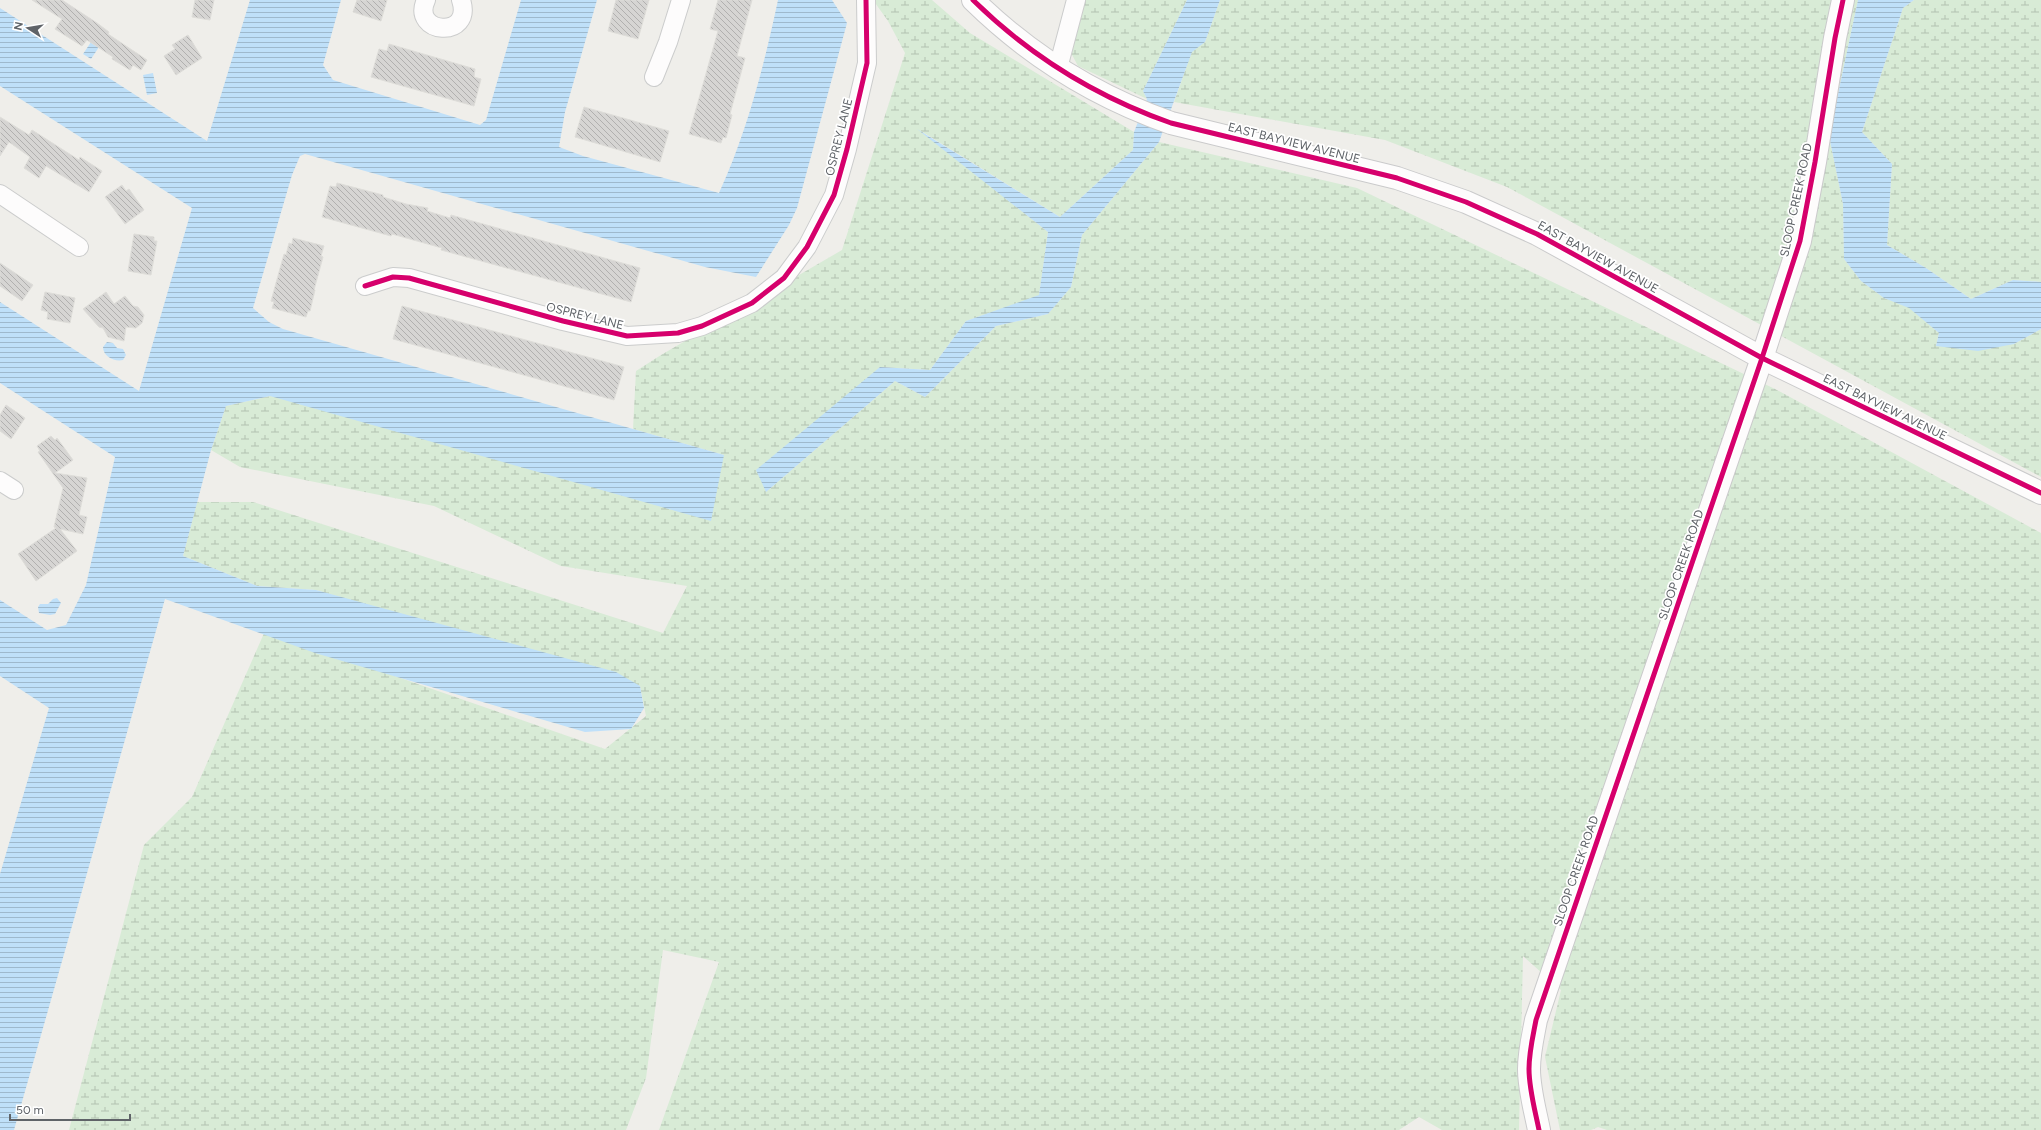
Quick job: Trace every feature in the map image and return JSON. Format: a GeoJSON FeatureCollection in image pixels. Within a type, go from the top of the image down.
{"type":"FeatureCollection","features":[{"type":"Feature","properties":{"kind":"main road","name":"EAST BAYVIEW AVENUE"},"geometry":{"type":"LineString","coordinates":[[973,0],[1009,32],[1058,68],[1096,92],[1141,112],[1171,123],[1397,178],[1466,202],[1537,234],[1762,358],[2041,493]]}},
{"type":"Feature","properties":{"kind":"main road","name":"SLOOP CREEK ROAD"},"geometry":{"type":"LineString","coordinates":[[1540,1130],[1531,1090],[1529,1068],[1531,1044],[1536,1020],[1762,358],[1800,241],[1815,162],[1835,38],[1843,0]]}},
{"type":"Feature","properties":{"kind":"street"},"geometry":{"type":"LineString","coordinates":[[426,0],[423,9],[427,21],[438,28],[445,29],[457,23],[460,18],[462,12],[461,0]]}},
{"type":"Feature","properties":{"kind":"street"},"geometry":{"type":"LineString","coordinates":[[654,77],[668,42],[680,0]]}},
{"type":"Feature","properties":{"kind":"street","name":"OSPREY LANE"},"geometry":{"type":"LineString","coordinates":[[365,286],[393,277],[409,278],[563,321],[627,336],[678,333],[702,326],[752,302],[784,278],[807,247],[834,195],[847,149],[867,63],[866,0]]}},
{"type":"Feature","properties":{"kind":"street"},"geometry":{"type":"LineString","coordinates":[[1058,68],[1076,0]]}},
{"type":"Feature","properties":{"kind":"street"},"geometry":{"type":"LineString","coordinates":[[0,194],[79,246]]}},
{"type":"Feature","properties":{"kind":"green space"},"geometry":{"type":"Polygon","coordinates":[[[873,0],[932,0],[970,33],[1134,132],[1133,150],[1060,217],[921,131],[1048,232],[1039,296],[966,321],[930,370],[880,367],[766,492],[895,381],[925,397],[996,326],[1048,314],[1071,287],[1082,235],[1159,142],[1357,188],[1775,389],[2041,533],[2041,1130],[1607,1130],[1598,1127],[1591,1130],[1560,1130],[1545,1057],[1561,990],[1523,956],[1519,1130],[1442,1130],[1419,1117],[1399,1130],[659,1130],[719,962],[663,950],[646,1078],[626,1130],[69,1130],[144,845],[192,797],[265,631],[605,749],[646,716],[640,686],[316,590],[257,586],[183,556],[197,502],[253,502],[663,633],[687,586],[561,566],[434,506],[240,467],[211,450],[226,406],[270,396],[724,455],[633,429],[636,371],[842,250],[905,53],[888,21],[873,0]]]}},
{"type":"Feature","properties":{"kind":"green space"},"geometry":{"type":"Polygon","coordinates":[[[1084,0],[1187,0],[1143,91],[1147,99],[1078,66],[1070,51],[1084,0]]]}},
{"type":"Feature","properties":{"kind":"green space"},"geometry":{"type":"Polygon","coordinates":[[[1220,0],[1858,0],[1829,136],[1843,204],[1844,259],[1861,281],[1884,298],[1909,307],[1939,333],[1936,346],[2014,344],[2041,329],[2041,477],[1507,187],[1385,140],[1174,102],[1192,51],[1205,42],[1220,0]]]}},
{"type":"Feature","properties":{"kind":"green space"},"geometry":{"type":"Polygon","coordinates":[[[1914,0],[2041,0],[2041,282],[2013,280],[1971,299],[1926,268],[1887,245],[1892,164],[1862,132],[1903,8],[1914,0]]]}},
{"type":"Feature","properties":{"kind":"water"},"geometry":{"type":"Polygon","coordinates":[[[250,0],[341,0],[323,65],[333,80],[480,125],[486,120],[521,0],[597,0],[565,112],[559,147],[583,156],[719,193],[738,146],[754,98],[778,0],[832,0],[847,23],[797,208],[789,225],[756,277],[705,267],[305,154],[300,156],[292,175],[253,308],[269,322],[283,329],[724,455],[711,521],[270,396],[226,406],[211,450],[183,556],[257,586],[316,590],[616,672],[640,686],[644,708],[631,729],[585,732],[315,653],[165,599],[14,1130],[0,1130],[0,874],[49,708],[0,676],[0,600],[47,630],[66,625],[86,585],[115,457],[0,383],[0,302],[139,391],[192,208],[0,86],[0,8],[207,141],[250,0]]]}},
{"type":"Feature","properties":{"kind":"water"},"geometry":{"type":"Polygon","coordinates":[[[1187,0],[1220,0],[1205,42],[1192,52],[1159,142],[1082,235],[1071,287],[1048,314],[996,326],[925,397],[895,381],[766,492],[756,470],[880,367],[930,370],[966,321],[1039,295],[1048,232],[917,129],[1060,217],[1133,150],[1134,132],[1147,99],[1143,91],[1187,0]]]}},
{"type":"Feature","properties":{"kind":"water"},"geometry":{"type":"Polygon","coordinates":[[[1858,0],[1914,0],[1903,8],[1862,132],[1892,164],[1887,245],[1926,268],[1971,299],[2013,280],[2041,282],[2041,329],[2014,344],[1978,351],[1936,346],[1939,333],[1909,308],[1884,298],[1861,281],[1844,259],[1843,204],[1829,136],[1858,0]]]}},
{"type":"Feature","properties":{"kind":"water"},"geometry":{"type":"Polygon","coordinates":[[[95,36],[103,41],[91,59],[83,54],[95,36]]]}},
{"type":"Feature","properties":{"kind":"water"},"geometry":{"type":"Polygon","coordinates":[[[153,73],[157,93],[147,95],[143,75],[153,73]]]}},
{"type":"Feature","properties":{"kind":"water"},"geometry":{"type":"Polygon","coordinates":[[[107,342],[113,343],[117,348],[123,349],[126,355],[123,360],[116,360],[107,356],[103,350],[103,347],[107,342]]]}},
{"type":"Feature","properties":{"kind":"water"},"geometry":{"type":"Polygon","coordinates":[[[57,598],[61,603],[55,614],[50,615],[39,613],[38,607],[40,604],[48,604],[53,599],[57,598]]]}},
{"type":"Feature","properties":{"kind":"building"},"geometry":{"type":"Polygon","coordinates":[[[32,0],[62,0],[97,23],[109,32],[108,34],[147,60],[141,70],[133,65],[130,70],[112,59],[113,57],[87,40],[82,46],[55,29],[62,19],[32,0]]]}},
{"type":"Feature","properties":{"kind":"building"},"geometry":{"type":"Polygon","coordinates":[[[195,0],[214,0],[210,20],[192,17],[195,0]]]}},
{"type":"Feature","properties":{"kind":"building"},"geometry":{"type":"Polygon","coordinates":[[[357,0],[387,0],[381,21],[353,12],[357,0]]]}},
{"type":"Feature","properties":{"kind":"building"},"geometry":{"type":"Polygon","coordinates":[[[616,0],[649,0],[638,39],[608,31],[616,0]]]}},
{"type":"Feature","properties":{"kind":"building"},"geometry":{"type":"Polygon","coordinates":[[[718,0],[752,0],[737,56],[745,58],[730,114],[732,115],[726,138],[723,137],[721,143],[689,134],[718,31],[710,29],[718,0]]]}},
{"type":"Feature","properties":{"kind":"building"},"geometry":{"type":"Polygon","coordinates":[[[188,35],[202,58],[176,75],[164,56],[175,49],[172,45],[188,35]]]}},
{"type":"Feature","properties":{"kind":"building"},"geometry":{"type":"Polygon","coordinates":[[[389,44],[475,69],[474,77],[481,79],[474,106],[371,77],[379,49],[387,51],[389,44]]]}},
{"type":"Feature","properties":{"kind":"building"},"geometry":{"type":"Polygon","coordinates":[[[584,107],[669,131],[660,162],[575,137],[584,107]]]}},
{"type":"Feature","properties":{"kind":"building"},"geometry":{"type":"Polygon","coordinates":[[[0,117],[29,135],[32,130],[79,160],[80,157],[102,171],[89,192],[46,166],[39,178],[24,168],[30,157],[9,142],[0,156],[0,117]]]}},
{"type":"Feature","properties":{"kind":"building"},"geometry":{"type":"Polygon","coordinates":[[[337,183],[383,195],[383,197],[406,204],[428,208],[427,211],[450,218],[451,215],[640,268],[631,302],[441,250],[442,248],[392,234],[391,236],[322,217],[330,186],[336,187],[337,183]]]}},
{"type":"Feature","properties":{"kind":"building"},"geometry":{"type":"Polygon","coordinates":[[[122,185],[126,191],[129,189],[144,210],[125,224],[105,197],[122,185]]]}},
{"type":"Feature","properties":{"kind":"building"},"geometry":{"type":"Polygon","coordinates":[[[134,234],[154,237],[154,241],[157,241],[151,275],[128,271],[134,234]]]}},
{"type":"Feature","properties":{"kind":"building"},"geometry":{"type":"Polygon","coordinates":[[[293,238],[324,246],[321,256],[323,257],[310,311],[308,311],[306,317],[272,308],[274,302],[271,301],[284,254],[286,255],[289,243],[292,244],[293,238]]]}},
{"type":"Feature","properties":{"kind":"building"},"geometry":{"type":"Polygon","coordinates":[[[0,263],[33,285],[22,301],[0,286],[0,263]]]}},
{"type":"Feature","properties":{"kind":"building"},"geometry":{"type":"Polygon","coordinates":[[[45,292],[75,298],[70,323],[47,319],[48,312],[41,310],[45,292]]]}},
{"type":"Feature","properties":{"kind":"building"},"geometry":{"type":"Polygon","coordinates":[[[106,292],[114,304],[125,296],[133,306],[138,307],[144,315],[142,323],[136,328],[126,327],[124,341],[108,337],[103,328],[99,327],[83,309],[106,292]]]}},
{"type":"Feature","properties":{"kind":"building"},"geometry":{"type":"Polygon","coordinates":[[[402,306],[624,367],[614,400],[393,339],[402,306]]]}},
{"type":"Feature","properties":{"kind":"building"},"geometry":{"type":"Polygon","coordinates":[[[6,405],[25,418],[11,439],[0,431],[0,415],[6,405]]]}},
{"type":"Feature","properties":{"kind":"building"},"geometry":{"type":"Polygon","coordinates":[[[51,436],[55,440],[57,438],[73,460],[55,473],[87,478],[79,515],[87,517],[83,534],[60,529],[77,551],[36,581],[18,554],[56,528],[54,527],[63,488],[38,452],[40,451],[37,446],[51,436]]]}},
{"type":"Feature","properties":{"kind":"cycle path"},"geometry":{"type":"LineString","coordinates":[[365,286],[393,277],[409,278],[563,321],[627,336],[678,333],[702,326],[752,303],[784,278],[807,247],[834,195],[847,149],[867,63],[866,0]]}},
{"type":"Feature","properties":{"kind":"cycle path"},"geometry":{"type":"LineString","coordinates":[[973,0],[1017,39],[1041,56],[1065,72],[1117,101],[1171,123],[1397,178],[1466,202],[1537,234],[1762,358],[2041,493]]}},
{"type":"Feature","properties":{"kind":"cycle path"},"geometry":{"type":"LineString","coordinates":[[1539,1130],[1529,1077],[1530,1050],[1536,1020],[1762,358],[1800,241],[1815,162],[1835,38],[1843,0]]}}]}
